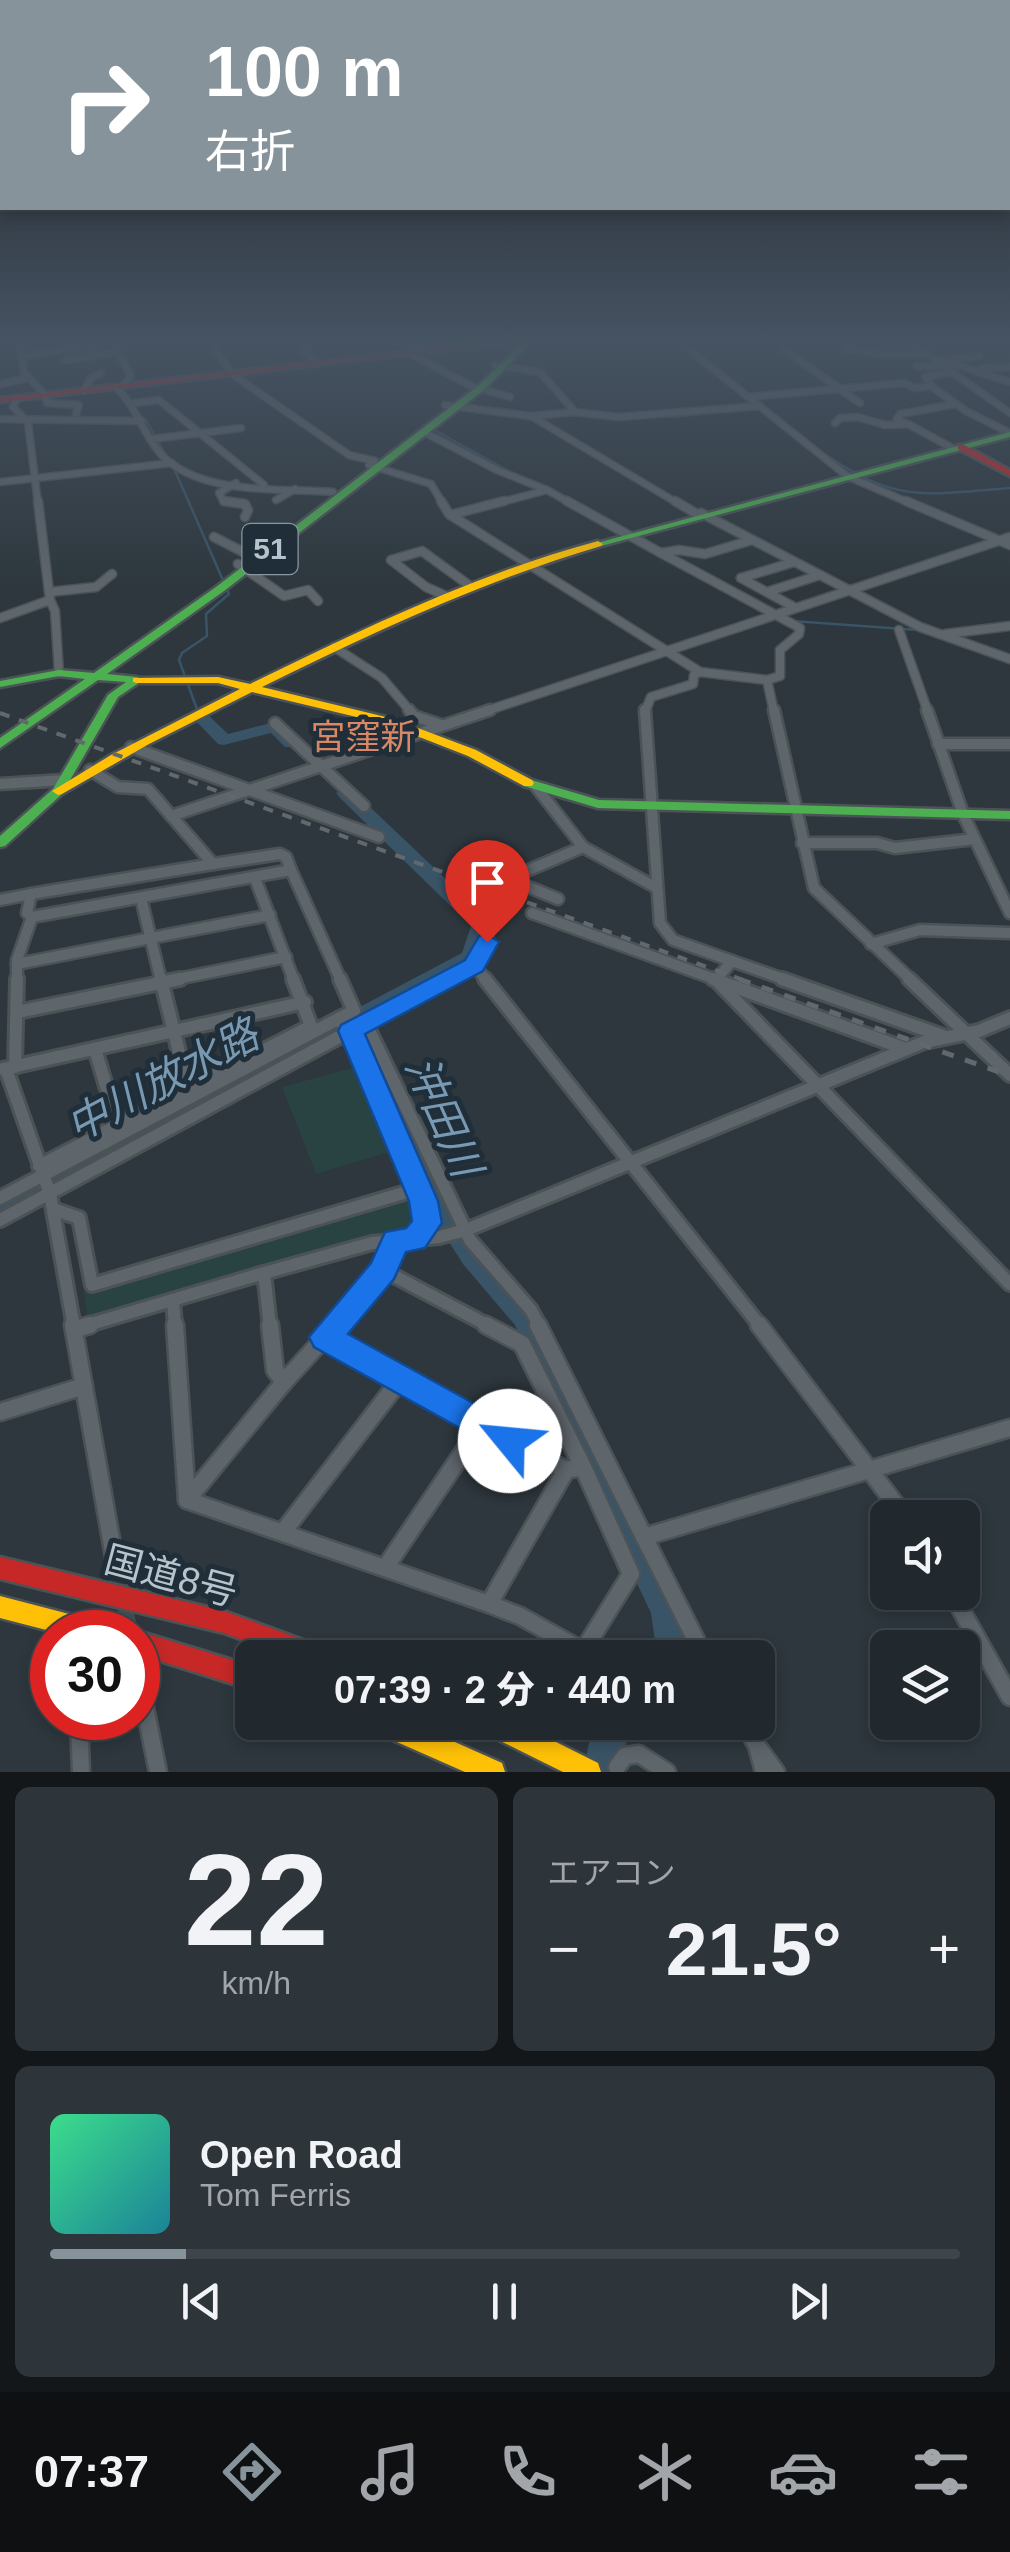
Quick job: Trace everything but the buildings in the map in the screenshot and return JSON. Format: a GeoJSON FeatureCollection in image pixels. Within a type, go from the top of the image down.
{"type":"FeatureCollection","features":[{"type":"Feature","properties":{"kind":"main road","name":"51"},"geometry":{"type":"LineString","coordinates":[[0,744],[428,423]]}},
{"type":"Feature","properties":{"kind":"main road","name":"51"},"geometry":{"type":"LineString","coordinates":[[244,562],[333,492],[433,423]]}},
{"type":"Feature","properties":{"kind":"main road"},"geometry":{"type":"LineString","coordinates":[[61,785],[130,747],[334,648],[527,563],[1010,433]]}},
{"type":"Feature","properties":{"kind":"main road"},"geometry":{"type":"LineString","coordinates":[[957,448],[1010,472]]}},
{"type":"Feature","properties":{"kind":"main road"},"geometry":{"type":"LineString","coordinates":[[0,684],[59,673],[137,680],[187,678],[252,688],[423,732],[538,788],[598,804],[1010,815]]}},
{"type":"Feature","properties":{"kind":"main road","name":"51"},"geometry":{"type":"LineString","coordinates":[[0,735],[93,676]]}},
{"type":"Feature","properties":{"kind":"main road"},"geometry":{"type":"LineString","coordinates":[[0,843],[61,785],[114,695],[137,680]]}},
{"type":"Feature","properties":{"kind":"main road","name":"国道8号"},"geometry":{"type":"LineString","coordinates":[[0,1568],[224,1622],[273,1640]]}},
{"type":"Feature","properties":{"kind":"main road"},"geometry":{"type":"LineString","coordinates":[[0,1608],[30,1616]]}},
{"type":"Feature","properties":{"kind":"main road"},"geometry":{"type":"LineString","coordinates":[[160,1651],[235,1673]]}},
{"type":"Feature","properties":{"kind":"main road"},"geometry":{"type":"LineString","coordinates":[[421,1740],[493,1772]]}},
{"type":"Feature","properties":{"kind":"main road"},"geometry":{"type":"LineString","coordinates":[[525,1740],[589,1772]]}},
{"type":"Feature","properties":{"kind":"street"},"geometry":{"type":"LineString","coordinates":[[25,423],[55,611],[59,673]]}},
{"type":"Feature","properties":{"kind":"street"},"geometry":{"type":"LineString","coordinates":[[143,423],[159,452],[205,479],[333,492]]}},
{"type":"Feature","properties":{"kind":"street"},"geometry":{"type":"LineString","coordinates":[[188,423],[265,486]]}},
{"type":"Feature","properties":{"kind":"street"},"geometry":{"type":"LineString","coordinates":[[302,423],[349,455],[432,484],[450,515],[700,672],[767,680],[780,676],[780,650],[799,634],[800,628],[547,490],[497,470],[424,432]]}},
{"type":"Feature","properties":{"kind":"street"},"geometry":{"type":"LineString","coordinates":[[542,423],[699,514],[794,562],[939,634],[1010,659]]}},
{"type":"Feature","properties":{"kind":"street"},"geometry":{"type":"LineString","coordinates":[[781,423],[847,476],[1010,545]]}},
{"type":"Feature","properties":{"kind":"street"},"geometry":{"type":"LineString","coordinates":[[876,423],[906,424],[957,448]]}},
{"type":"Feature","properties":{"kind":"street"},"geometry":{"type":"LineString","coordinates":[[152,439],[241,428]]}},
{"type":"Feature","properties":{"kind":"street"},"geometry":{"type":"LineString","coordinates":[[0,482],[172,463]]}},
{"type":"Feature","properties":{"kind":"street"},"geometry":{"type":"LineString","coordinates":[[237,482],[218,493],[224,502],[245,504],[245,517]]}},
{"type":"Feature","properties":{"kind":"street"},"geometry":{"type":"LineString","coordinates":[[276,500],[296,488]]}},
{"type":"Feature","properties":{"kind":"street"},"geometry":{"type":"LineString","coordinates":[[450,515],[547,490]]}},
{"type":"Feature","properties":{"kind":"street"},"geometry":{"type":"LineString","coordinates":[[20,493],[35,492]]}},
{"type":"Feature","properties":{"kind":"street"},"geometry":{"type":"LineString","coordinates":[[503,492],[515,499]]}},
{"type":"Feature","properties":{"kind":"street"},"geometry":{"type":"LineString","coordinates":[[214,538],[284,596],[308,590],[318,601]]}},
{"type":"Feature","properties":{"kind":"street"},"geometry":{"type":"LineString","coordinates":[[171,816],[1010,538]]}},
{"type":"Feature","properties":{"kind":"street"},"geometry":{"type":"LineString","coordinates":[[661,552],[700,554],[752,540]]}},
{"type":"Feature","properties":{"kind":"street"},"geometry":{"type":"LineString","coordinates":[[446,596],[426,587],[391,560],[422,551],[470,586]]}},
{"type":"Feature","properties":{"kind":"street"},"geometry":{"type":"LineString","coordinates":[[794,562],[741,578],[794,607]]}},
{"type":"Feature","properties":{"kind":"street"},"geometry":{"type":"LineString","coordinates":[[0,618],[50,596],[96,586],[112,574]]}},
{"type":"Feature","properties":{"kind":"street"},"geometry":{"type":"LineString","coordinates":[[767,592],[820,575]]}},
{"type":"Feature","properties":{"kind":"street"},"geometry":{"type":"LineString","coordinates":[[939,634],[1010,626]]}},
{"type":"Feature","properties":{"kind":"street"},"geometry":{"type":"LineString","coordinates":[[899,630],[964,814],[1010,914]]}},
{"type":"Feature","properties":{"kind":"street"},"geometry":{"type":"LineString","coordinates":[[334,648],[382,678],[414,716],[441,725]]}},
{"type":"Feature","properties":{"kind":"street"},"geometry":{"type":"LineString","coordinates":[[700,672],[694,675],[693,684],[646,702],[660,923],[673,940],[943,1036]]}},
{"type":"Feature","properties":{"kind":"street"},"geometry":{"type":"LineString","coordinates":[[767,680],[814,888],[1010,1075]]}},
{"type":"Feature","properties":{"kind":"street"},"geometry":{"type":"LineString","coordinates":[[275,723],[364,806]]}},
{"type":"Feature","properties":{"kind":"street"},"geometry":{"type":"LineString","coordinates":[[938,744],[1010,744]]}},
{"type":"Feature","properties":{"kind":"street"},"geometry":{"type":"LineString","coordinates":[[130,747],[378,837]]}},
{"type":"Feature","properties":{"kind":"street"},"geometry":{"type":"LineString","coordinates":[[90,770],[118,786],[148,789],[213,864]]}},
{"type":"Feature","properties":{"kind":"street"},"geometry":{"type":"LineString","coordinates":[[0,784],[61,785]]}},
{"type":"Feature","properties":{"kind":"street"},"geometry":{"type":"LineString","coordinates":[[538,788],[583,847],[658,888]]}},
{"type":"Feature","properties":{"kind":"street"},"geometry":{"type":"LineString","coordinates":[[802,844],[877,843],[895,848],[975,839]]}},
{"type":"Feature","properties":{"kind":"street"},"geometry":{"type":"LineString","coordinates":[[558,899],[506,880],[583,847]]}},
{"type":"Feature","properties":{"kind":"street"},"geometry":{"type":"LineString","coordinates":[[0,900],[280,854],[286,857],[354,1011],[46,1186]]}},
{"type":"Feature","properties":{"kind":"street"},"geometry":{"type":"LineString","coordinates":[[31,894],[27,913],[32,917],[290,870]]}},
{"type":"Feature","properties":{"kind":"street"},"geometry":{"type":"LineString","coordinates":[[0,1220],[118,1126],[311,1026],[255,878]]}},
{"type":"Feature","properties":{"kind":"street"},"geometry":{"type":"LineString","coordinates":[[0,1198],[46,1186],[474,965],[487,942],[490,924],[462,897],[480,890]]}},
{"type":"Feature","properties":{"kind":"street"},"geometry":{"type":"LineString","coordinates":[[141,898],[188,1089]]}},
{"type":"Feature","properties":{"kind":"street"},"geometry":{"type":"LineString","coordinates":[[532,913],[906,1049]]}},
{"type":"Feature","properties":{"kind":"street"},"geometry":{"type":"LineString","coordinates":[[17,964],[270,915]]}},
{"type":"Feature","properties":{"kind":"street"},"geometry":{"type":"LineString","coordinates":[[32,917],[17,964],[16,1012],[7,1068],[46,1186],[76,1329],[116,1562]]}},
{"type":"Feature","properties":{"kind":"street"},"geometry":{"type":"LineString","coordinates":[[871,944],[920,930],[1010,933]]}},
{"type":"Feature","properties":{"kind":"street"},"geometry":{"type":"LineString","coordinates":[[655,960],[673,940]]}},
{"type":"Feature","properties":{"kind":"street"},"geometry":{"type":"LineString","coordinates":[[16,1012],[286,957]]}},
{"type":"Feature","properties":{"kind":"street"},"geometry":{"type":"LineString","coordinates":[[716,980],[732,961]]}},
{"type":"Feature","properties":{"kind":"street"},"geometry":{"type":"LineString","coordinates":[[474,965],[893,1500]]}},
{"type":"Feature","properties":{"kind":"street"},"geometry":{"type":"LineString","coordinates":[[716,980],[814,1086],[1010,1284]]}},
{"type":"Feature","properties":{"kind":"street"},"geometry":{"type":"LineString","coordinates":[[7,1068],[305,1002]]}},
{"type":"Feature","properties":{"kind":"street"},"geometry":{"type":"LineString","coordinates":[[76,1329],[372,1243],[466,1230],[906,1049],[943,1036],[980,1031],[1010,1018]]}},
{"type":"Feature","properties":{"kind":"street"},"geometry":{"type":"LineString","coordinates":[[338,1019],[350,1031],[417,1189],[427,1223],[415,1239]]}},
{"type":"Feature","properties":{"kind":"street"},"geometry":{"type":"LineString","coordinates":[[366,1024],[477,1251],[532,1310],[696,1640]]}},
{"type":"Feature","properties":{"kind":"street"},"geometry":{"type":"LineString","coordinates":[[95,1050],[118,1126]]}},
{"type":"Feature","properties":{"kind":"street"},"geometry":{"type":"LineString","coordinates":[[362,1060],[381,1056]]}},
{"type":"Feature","properties":{"kind":"street"},"geometry":{"type":"LineString","coordinates":[[46,1186],[79,1218],[92,1285]]}},
{"type":"Feature","properties":{"kind":"street"},"geometry":{"type":"LineString","coordinates":[[69,1293],[417,1189]]}},
{"type":"Feature","properties":{"kind":"street"},"geometry":{"type":"LineString","coordinates":[[187,1500],[383,1270],[396,1241]]}},
{"type":"Feature","properties":{"kind":"street"},"geometry":{"type":"LineString","coordinates":[[187,1500],[489,1604],[520,1616],[583,1651],[630,1574],[574,1469],[522,1344],[383,1270]]}},
{"type":"Feature","properties":{"kind":"street"},"geometry":{"type":"LineString","coordinates":[[264,1273],[275,1370],[284,1382]]}},
{"type":"Feature","properties":{"kind":"street"},"geometry":{"type":"LineString","coordinates":[[173,1300],[187,1500]]}},
{"type":"Feature","properties":{"kind":"street"},"geometry":{"type":"LineString","coordinates":[[325,1337],[481,1426],[574,1469]]}},
{"type":"Feature","properties":{"kind":"street"},"geometry":{"type":"LineString","coordinates":[[282,1532],[400,1380]]}},
{"type":"Feature","properties":{"kind":"street"},"geometry":{"type":"LineString","coordinates":[[0,1412],[84,1386]]}},
{"type":"Feature","properties":{"kind":"street"},"geometry":{"type":"LineString","coordinates":[[385,1568],[481,1426]]}},
{"type":"Feature","properties":{"kind":"street"},"geometry":{"type":"LineString","coordinates":[[644,1536],[1010,1428]]}},
{"type":"Feature","properties":{"kind":"street"},"geometry":{"type":"LineString","coordinates":[[489,1604],[574,1469]]}},
{"type":"Feature","properties":{"kind":"street"},"geometry":{"type":"LineString","coordinates":[[961,1610],[1010,1698]]}},
{"type":"Feature","properties":{"kind":"street"},"geometry":{"type":"LineString","coordinates":[[80,1740],[81,1772]]}},
{"type":"Feature","properties":{"kind":"street"},"geometry":{"type":"LineString","coordinates":[[151,1740],[158,1772]]}},
{"type":"Feature","properties":{"kind":"street"},"geometry":{"type":"LineString","coordinates":[[754,1740],[776,1772]]}},
{"type":"Feature","properties":{"kind":"street"},"geometry":{"type":"LineString","coordinates":[[757,1746],[764,1772]]}},
{"type":"Feature","properties":{"kind":"street"},"geometry":{"type":"LineString","coordinates":[[617,1766],[625,1756],[639,1754],[667,1772]]}},
{"type":"Feature","properties":{"kind":"green space"},"geometry":{"type":"Polygon","coordinates":[[[356,1067],[389,1152],[316,1174],[282,1087],[356,1067]]]}},
{"type":"Feature","properties":{"kind":"green space"},"geometry":{"type":"Polygon","coordinates":[[[416,1195],[423,1222],[94,1318],[87,1314],[84,1291],[416,1195]]]}},
{"type":"Feature","properties":{"kind":"waterway"},"geometry":{"type":"LineString","coordinates":[[148,423],[165,454]]}},
{"type":"Feature","properties":{"kind":"waterway"},"geometry":{"type":"LineString","coordinates":[[436,431],[510,472]]}},
{"type":"Feature","properties":{"kind":"waterway"},"geometry":{"type":"LineString","coordinates":[[825,454],[873,482],[894,489],[935,493],[1010,488]]}},
{"type":"Feature","properties":{"kind":"waterway"},"geometry":{"type":"LineString","coordinates":[[173,466],[229,594],[206,614],[207,636],[182,653],[179,660],[198,712]]}},
{"type":"Feature","properties":{"kind":"waterway"},"geometry":{"type":"LineString","coordinates":[[792,621],[918,630]]}},
{"type":"Feature","properties":{"kind":"waterway","name":"沖田川"},"geometry":{"type":"LineString","coordinates":[[197,710],[200,717]]}},
{"type":"Feature","properties":{"kind":"waterway","name":"沖田川"},"geometry":{"type":"LineString","coordinates":[[200,717],[224,740],[275,727],[291,743]]}},
{"type":"Feature","properties":{"kind":"waterway","name":"中川放水路"},"geometry":{"type":"LineString","coordinates":[[0,1209],[470,958],[479,940],[481,924],[345,793]]}},
{"type":"Feature","properties":{"kind":"waterway","name":"沖田川"},"geometry":{"type":"LineString","coordinates":[[383,1071],[420,1161],[453,1227],[526,1318],[667,1611],[672,1640]]}},
{"type":"Feature","properties":{"kind":"waterway","name":"沖田川"},"geometry":{"type":"LineString","coordinates":[[601,1772],[609,1740]]}},
{"type":"Feature","properties":{"kind":"tunnel"},"geometry":{"type":"LineString","coordinates":[[480,890],[503,881]]}},
{"type":"Feature","properties":{"kind":"tunnel"},"geometry":{"type":"LineString","coordinates":[[115,1562],[125,1610]]}},
{"type":"Feature","properties":{"kind":"railway"},"geometry":{"type":"LineString","coordinates":[[0,713],[746,981]]}},
{"type":"Feature","properties":{"kind":"railway"},"geometry":{"type":"LineString","coordinates":[[739,979],[1010,1076]]}},
{"type":"Feature","properties":{"kind":"traffic: fast"},"geometry":{"type":"LineString","coordinates":[[0,744],[220,589],[436,423]]}},
{"type":"Feature","properties":{"kind":"traffic: fast"},"geometry":{"type":"LineString","coordinates":[[598,544],[1010,434]]}},
{"type":"Feature","properties":{"kind":"traffic: fast"},"geometry":{"type":"LineString","coordinates":[[0,684],[59,673],[137,680],[114,695],[58,791],[0,843]]}},
{"type":"Feature","properties":{"kind":"traffic: fast"},"geometry":{"type":"LineString","coordinates":[[528,783],[598,804],[1010,815]]}},
{"type":"Feature","properties":{"kind":"traffic: slow"},"geometry":{"type":"LineString","coordinates":[[58,791],[174,726],[368,632],[481,583],[598,544]]}},
{"type":"Feature","properties":{"kind":"traffic: slow"},"geometry":{"type":"LineString","coordinates":[[137,680],[218,680],[390,721],[472,753],[528,783]]}},
{"type":"Feature","properties":{"kind":"traffic: slow"},"geometry":{"type":"LineString","coordinates":[[0,1607],[30,1615]]}},
{"type":"Feature","properties":{"kind":"traffic: slow"},"geometry":{"type":"LineString","coordinates":[[421,1740],[493,1772]]}},
{"type":"Feature","properties":{"kind":"traffic: slow"},"geometry":{"type":"LineString","coordinates":[[525,1740],[589,1772]]}},
{"type":"Feature","properties":{"kind":"traffic: jam"},"geometry":{"type":"LineString","coordinates":[[961,447],[1010,473]]}},
{"type":"Feature","properties":{"kind":"traffic: jam"},"geometry":{"type":"LineString","coordinates":[[0,1568],[224,1622],[274,1640]]}},
{"type":"Feature","properties":{"kind":"traffic: jam"},"geometry":{"type":"LineString","coordinates":[[160,1650],[235,1673]]}},
{"type":"Feature","properties":{"kind":"district","name":"宮窪新"},"geometry":{"type":"Point","coordinates":[363,737]}},
{"type":"Feature","properties":{"kind":"route"},"geometry":{"type":"LineString","coordinates":[[487,942],[474,965],[350,1031],[424,1201],[427,1223],[415,1239],[396,1241],[383,1270],[325,1337],[510,1441]]}}]}
